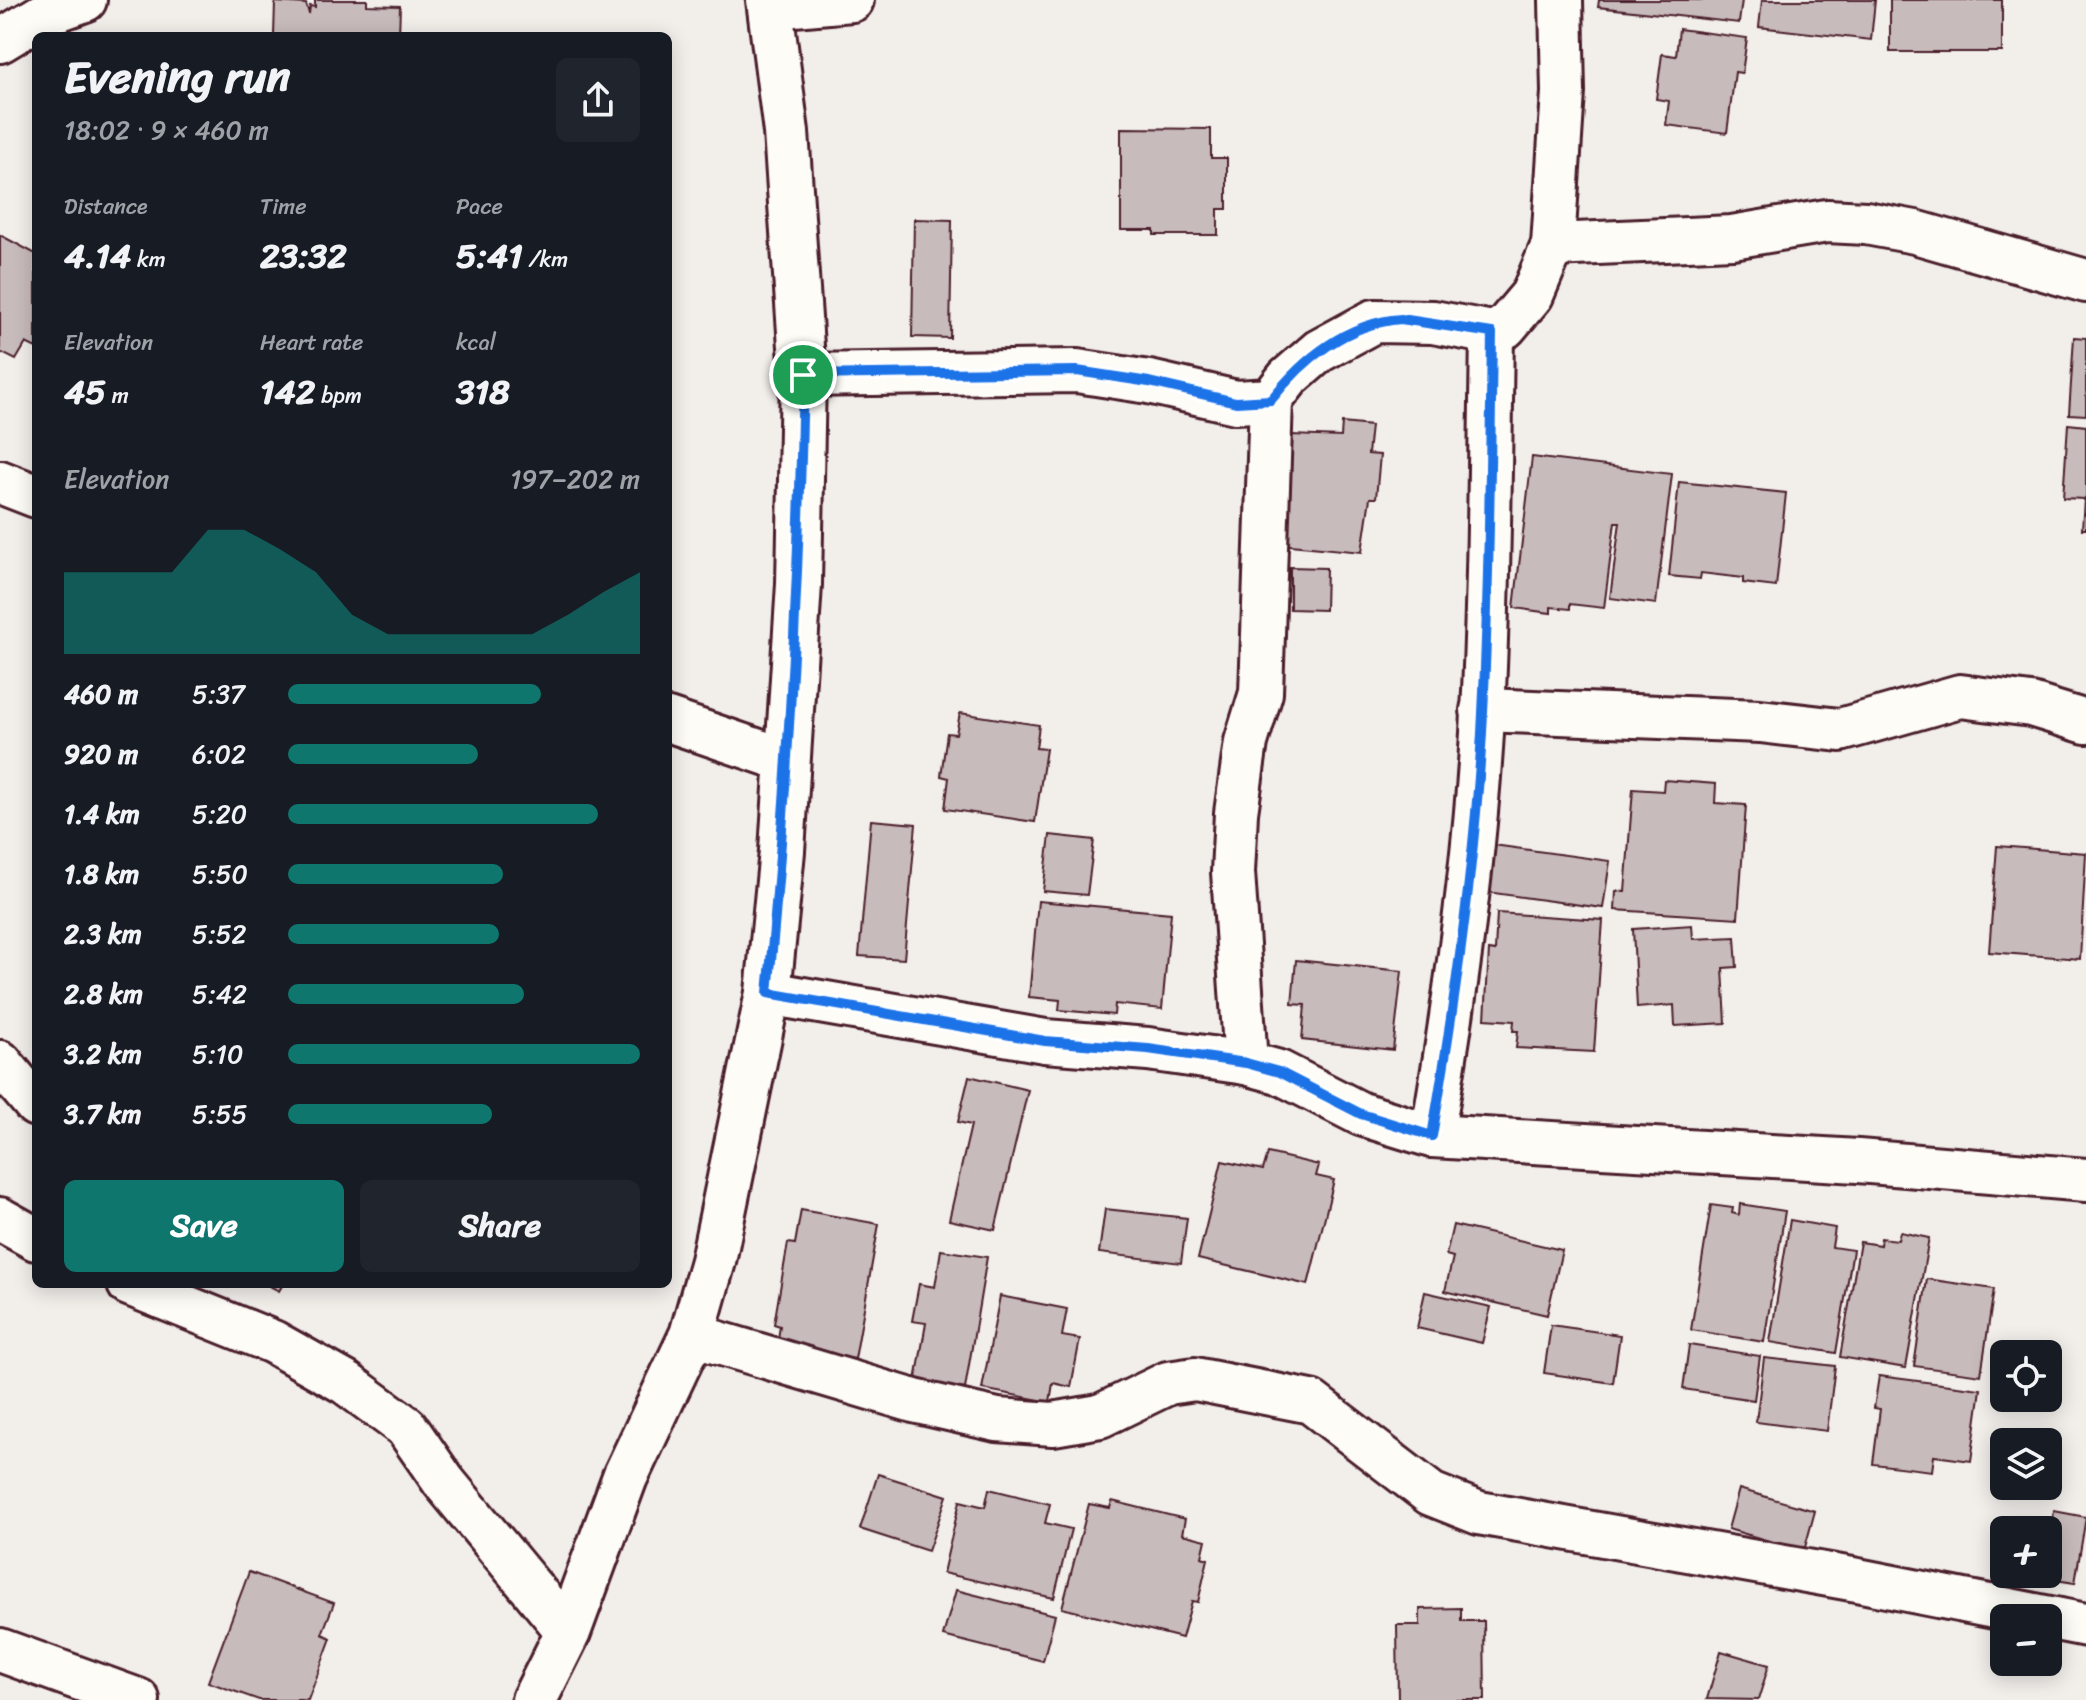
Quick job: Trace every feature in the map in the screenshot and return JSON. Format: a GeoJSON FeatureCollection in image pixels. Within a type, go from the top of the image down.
{"type":"FeatureCollection","features":[{"type":"Feature","properties":{"kind":"street"},"geometry":{"type":"LineString","coordinates":[[0,41],[43,15],[85,0]]}},
{"type":"Feature","properties":{"kind":"street"},"geometry":{"type":"LineString","coordinates":[[534,1700],[568,1632],[625,1477],[692,1335],[713,1261],[768,993],[788,761],[799,584],[803,375],[786,132],[769,4],[852,0]]}},
{"type":"Feature","properties":{"kind":"street"},"geometry":{"type":"LineString","coordinates":[[1246,1063],[1233,872],[1236,813],[1246,742],[1261,693],[1271,400],[1288,378],[1319,351],[1374,321],[1433,322],[1492,333],[1505,327],[1532,295],[1553,245],[1563,92],[1561,0]]}},
{"type":"Feature","properties":{"kind":"street"},"geometry":{"type":"LineString","coordinates":[[1553,245],[1732,237],[1827,221],[1866,223],[1915,232],[2086,281]]}},
{"type":"Feature","properties":{"kind":"street"},"geometry":{"type":"LineString","coordinates":[[1432,1136],[1458,977],[1482,710],[1489,556],[1492,333]]}},
{"type":"Feature","properties":{"kind":"street"},"geometry":{"type":"LineString","coordinates":[[803,375],[1077,371],[1149,382],[1236,402],[1271,400]]}},
{"type":"Feature","properties":{"kind":"street"},"geometry":{"type":"LineString","coordinates":[[0,482],[32,494]]}},
{"type":"Feature","properties":{"kind":"street"},"geometry":{"type":"LineString","coordinates":[[1482,710],[1760,721],[1840,730],[1960,696],[2031,705],[2086,722]]}},
{"type":"Feature","properties":{"kind":"street"},"geometry":{"type":"LineString","coordinates":[[672,721],[788,761]]}},
{"type":"Feature","properties":{"kind":"street"},"geometry":{"type":"LineString","coordinates":[[768,993],[1045,1041],[1148,1049],[1246,1063],[1279,1072],[1361,1114],[1432,1136],[1858,1161],[2086,1180]]}},
{"type":"Feature","properties":{"kind":"street"},"geometry":{"type":"LineString","coordinates":[[0,1062],[32,1100]]}},
{"type":"Feature","properties":{"kind":"street"},"geometry":{"type":"LineString","coordinates":[[0,1219],[32,1237]]}},
{"type":"Feature","properties":{"kind":"street"},"geometry":{"type":"LineString","coordinates":[[146,1288],[195,1300],[346,1383],[406,1427],[444,1482],[568,1632]]}},
{"type":"Feature","properties":{"kind":"street"},"geometry":{"type":"LineString","coordinates":[[692,1335],[914,1401],[997,1420],[1053,1424],[1100,1416],[1168,1383],[1195,1379],[1231,1385],[1311,1402],[1431,1494],[1479,1513],[1852,1579],[2086,1625]]}},
{"type":"Feature","properties":{"kind":"street"},"geometry":{"type":"LineString","coordinates":[[0,1650],[138,1700]]}},
{"type":"Feature","properties":{"kind":"building"},"geometry":{"type":"Polygon","coordinates":[[[315,0],[367,0],[367,5],[400,6],[399,32],[274,32],[275,2],[306,4],[309,14],[310,6],[315,7],[315,0]]]}},
{"type":"Feature","properties":{"kind":"building"},"geometry":{"type":"Polygon","coordinates":[[[1599,0],[1742,0],[1739,23],[1598,7],[1599,0]]]}},
{"type":"Feature","properties":{"kind":"building"},"geometry":{"type":"Polygon","coordinates":[[[1762,0],[1875,0],[1871,40],[1759,27],[1762,0]]]}},
{"type":"Feature","properties":{"kind":"building"},"geometry":{"type":"Polygon","coordinates":[[[1890,0],[2002,0],[2002,52],[1890,52],[1890,0]]]}},
{"type":"Feature","properties":{"kind":"building"},"geometry":{"type":"Polygon","coordinates":[[[1679,29],[1747,38],[1742,73],[1735,72],[1727,133],[1666,125],[1669,101],[1656,99],[1662,54],[1676,56],[1679,29]]]}},
{"type":"Feature","properties":{"kind":"building"},"geometry":{"type":"Polygon","coordinates":[[[1121,128],[1211,129],[1211,158],[1227,158],[1227,209],[1218,209],[1218,235],[1154,235],[1154,230],[1121,230],[1121,128]]]}},
{"type":"Feature","properties":{"kind":"building"},"geometry":{"type":"Polygon","coordinates":[[[914,219],[952,220],[950,338],[912,337],[914,219]]]}},
{"type":"Feature","properties":{"kind":"building"},"geometry":{"type":"Polygon","coordinates":[[[0,235],[32,252],[32,346],[26,343],[16,360],[0,352],[0,235]]]}},
{"type":"Feature","properties":{"kind":"building"},"geometry":{"type":"Polygon","coordinates":[[[2074,337],[2086,338],[2086,415],[2069,414],[2074,337]]]}},
{"type":"Feature","properties":{"kind":"building"},"geometry":{"type":"Polygon","coordinates":[[[1342,423],[1371,426],[1368,454],[1380,455],[1376,498],[1370,498],[1362,552],[1280,544],[1292,435],[1341,437],[1342,423]]]}},
{"type":"Feature","properties":{"kind":"building"},"geometry":{"type":"Polygon","coordinates":[[[2068,424],[2086,426],[2086,529],[2082,529],[2084,499],[2063,498],[2068,424]]]}},
{"type":"Feature","properties":{"kind":"building"},"geometry":{"type":"Polygon","coordinates":[[[1532,457],[1672,474],[1656,604],[1610,598],[1620,522],[1615,522],[1604,608],[1570,604],[1570,609],[1551,607],[1551,613],[1514,608],[1532,457]]]}},
{"type":"Feature","properties":{"kind":"building"},"geometry":{"type":"Polygon","coordinates":[[[1679,482],[1786,493],[1776,587],[1743,583],[1743,578],[1701,573],[1700,579],[1669,576],[1679,482]]]}},
{"type":"Feature","properties":{"kind":"building"},"geometry":{"type":"Polygon","coordinates":[[[1290,567],[1326,568],[1325,610],[1290,609],[1290,567]]]}},
{"type":"Feature","properties":{"kind":"building"},"geometry":{"type":"Polygon","coordinates":[[[960,713],[1039,725],[1036,748],[1046,749],[1035,822],[945,809],[949,778],[941,776],[947,733],[956,734],[960,713]]]}},
{"type":"Feature","properties":{"kind":"building"},"geometry":{"type":"Polygon","coordinates":[[[1664,780],[1716,784],[1715,803],[1746,805],[1738,918],[1615,910],[1616,891],[1625,892],[1633,789],[1663,791],[1664,780]]]}},
{"type":"Feature","properties":{"kind":"building"},"geometry":{"type":"Polygon","coordinates":[[[871,820],[916,824],[904,959],[859,956],[871,820]]]}},
{"type":"Feature","properties":{"kind":"building"},"geometry":{"type":"Polygon","coordinates":[[[1050,835],[1094,840],[1087,895],[1043,891],[1050,835]]]}},
{"type":"Feature","properties":{"kind":"building"},"geometry":{"type":"Polygon","coordinates":[[[1479,843],[1610,861],[1603,908],[1472,890],[1479,843]]]}},
{"type":"Feature","properties":{"kind":"building"},"geometry":{"type":"Polygon","coordinates":[[[1997,846],[2086,853],[2080,959],[1989,952],[1997,846]]]}},
{"type":"Feature","properties":{"kind":"building"},"geometry":{"type":"Polygon","coordinates":[[[1038,901],[1171,913],[1162,1009],[1115,1004],[1114,1015],[1059,1010],[1060,1000],[1029,997],[1038,901]]]}},
{"type":"Feature","properties":{"kind":"building"},"geometry":{"type":"Polygon","coordinates":[[[1497,913],[1603,920],[1594,1052],[1516,1048],[1518,1031],[1513,1031],[1514,1021],[1485,1019],[1489,950],[1495,951],[1497,913]]]}},
{"type":"Feature","properties":{"kind":"building"},"geometry":{"type":"Polygon","coordinates":[[[1692,925],[1693,939],[1735,937],[1737,967],[1723,968],[1726,1023],[1675,1026],[1674,1005],[1637,1008],[1633,929],[1692,925]]]}},
{"type":"Feature","properties":{"kind":"building"},"geometry":{"type":"Polygon","coordinates":[[[1296,960],[1402,971],[1393,1050],[1302,1040],[1305,1005],[1292,1004],[1296,960]]]}},
{"type":"Feature","properties":{"kind":"building"},"geometry":{"type":"Polygon","coordinates":[[[969,1076],[1028,1090],[995,1230],[949,1220],[971,1125],[958,1122],[969,1076]]]}},
{"type":"Feature","properties":{"kind":"building"},"geometry":{"type":"Polygon","coordinates":[[[1268,1153],[1319,1165],[1316,1176],[1334,1180],[1308,1285],[1198,1259],[1222,1161],[1263,1170],[1268,1153]]]}},
{"type":"Feature","properties":{"kind":"building"},"geometry":{"type":"Polygon","coordinates":[[[1740,1204],[1785,1211],[1764,1342],[1691,1330],[1711,1205],[1733,1208],[1732,1213],[1739,1215],[1740,1204]]]}},
{"type":"Feature","properties":{"kind":"building"},"geometry":{"type":"Polygon","coordinates":[[[1105,1209],[1187,1218],[1181,1263],[1099,1253],[1105,1209]]]}},
{"type":"Feature","properties":{"kind":"building"},"geometry":{"type":"Polygon","coordinates":[[[801,1210],[879,1224],[855,1359],[777,1345],[780,1326],[774,1324],[788,1243],[795,1244],[801,1210]]]}},
{"type":"Feature","properties":{"kind":"building"},"geometry":{"type":"Polygon","coordinates":[[[1790,1220],[1835,1228],[1832,1247],[1853,1250],[1836,1353],[1770,1342],[1790,1220]]]}},
{"type":"Feature","properties":{"kind":"building"},"geometry":{"type":"Polygon","coordinates":[[[1453,1225],[1562,1250],[1547,1315],[1445,1291],[1453,1257],[1446,1255],[1453,1225]]]}},
{"type":"Feature","properties":{"kind":"building"},"geometry":{"type":"Polygon","coordinates":[[[1900,1232],[1929,1238],[1906,1368],[1840,1357],[1860,1242],[1880,1245],[1881,1238],[1898,1240],[1900,1232]]]}},
{"type":"Feature","properties":{"kind":"building"},"geometry":{"type":"Polygon","coordinates":[[[941,1250],[987,1257],[965,1389],[916,1381],[926,1323],[912,1321],[919,1284],[935,1287],[941,1250]]]}},
{"type":"Feature","properties":{"kind":"building"},"geometry":{"type":"Polygon","coordinates":[[[1927,1279],[1994,1289],[1981,1375],[1914,1366],[1927,1279]]]}},
{"type":"Feature","properties":{"kind":"building"},"geometry":{"type":"Polygon","coordinates":[[[1425,1292],[1491,1307],[1482,1343],[1417,1328],[1425,1292]]]}},
{"type":"Feature","properties":{"kind":"building"},"geometry":{"type":"Polygon","coordinates":[[[1000,1296],[1067,1309],[1062,1336],[1080,1339],[1071,1387],[1053,1383],[1050,1402],[982,1389],[1000,1296]]]}},
{"type":"Feature","properties":{"kind":"building"},"geometry":{"type":"Polygon","coordinates":[[[1551,1325],[1620,1335],[1613,1383],[1544,1373],[1551,1325]]]}},
{"type":"Feature","properties":{"kind":"building"},"geometry":{"type":"Polygon","coordinates":[[[1689,1345],[1760,1356],[1754,1400],[1683,1389],[1689,1345]]]}},
{"type":"Feature","properties":{"kind":"building"},"geometry":{"type":"Polygon","coordinates":[[[1764,1358],[1835,1366],[1827,1431],[1756,1422],[1764,1358]]]}},
{"type":"Feature","properties":{"kind":"building"},"geometry":{"type":"Polygon","coordinates":[[[1879,1376],[1981,1389],[1971,1461],[1934,1456],[1932,1471],[1873,1464],[1880,1409],[1874,1408],[1879,1376]]]}},
{"type":"Feature","properties":{"kind":"building"},"geometry":{"type":"Polygon","coordinates":[[[878,1474],[947,1496],[928,1551],[860,1529],[878,1474]]]}},
{"type":"Feature","properties":{"kind":"building"},"geometry":{"type":"Polygon","coordinates":[[[989,1489],[1050,1504],[1045,1523],[1071,1529],[1054,1598],[943,1573],[960,1501],[985,1507],[989,1489]]]}},
{"type":"Feature","properties":{"kind":"building"},"geometry":{"type":"Polygon","coordinates":[[[1739,1489],[1815,1511],[1804,1551],[1728,1529],[1739,1489]]]}},
{"type":"Feature","properties":{"kind":"building"},"geometry":{"type":"Polygon","coordinates":[[[1112,1501],[1185,1519],[1182,1534],[1206,1540],[1202,1557],[1208,1559],[1198,1602],[1192,1601],[1182,1638],[1062,1608],[1089,1504],[1110,1508],[1112,1501]]]}},
{"type":"Feature","properties":{"kind":"building"},"geometry":{"type":"Polygon","coordinates":[[[2054,1511],[2086,1517],[2075,1583],[2062,1581],[2062,1516],[2053,1516],[2054,1511]]]}},
{"type":"Feature","properties":{"kind":"building"},"geometry":{"type":"Polygon","coordinates":[[[249,1572],[334,1603],[322,1634],[331,1638],[308,1700],[259,1700],[208,1682],[249,1572]]]}},
{"type":"Feature","properties":{"kind":"building"},"geometry":{"type":"Polygon","coordinates":[[[956,1590],[1055,1615],[1043,1661],[943,1636],[956,1590]]]}},
{"type":"Feature","properties":{"kind":"building"},"geometry":{"type":"Polygon","coordinates":[[[1461,1608],[1461,1621],[1484,1621],[1485,1700],[1398,1700],[1397,1625],[1420,1625],[1420,1609],[1461,1608]]]}},
{"type":"Feature","properties":{"kind":"building"},"geometry":{"type":"Polygon","coordinates":[[[1721,1651],[1769,1665],[1758,1700],[1707,1699],[1721,1651]]]}},
{"type":"Feature","properties":{"kind":"route"},"geometry":{"type":"LineString","coordinates":[[1401,319],[1433,322],[1473,332],[1492,333],[1489,556],[1482,734],[1454,1008],[1432,1136],[1361,1114],[1279,1072],[1246,1063],[1148,1049],[1045,1041],[899,1013],[768,993],[782,851],[799,584],[803,375],[1077,371],[1149,382],[1236,402],[1271,400],[1288,378],[1319,351],[1374,321],[1401,319]]}}]}
